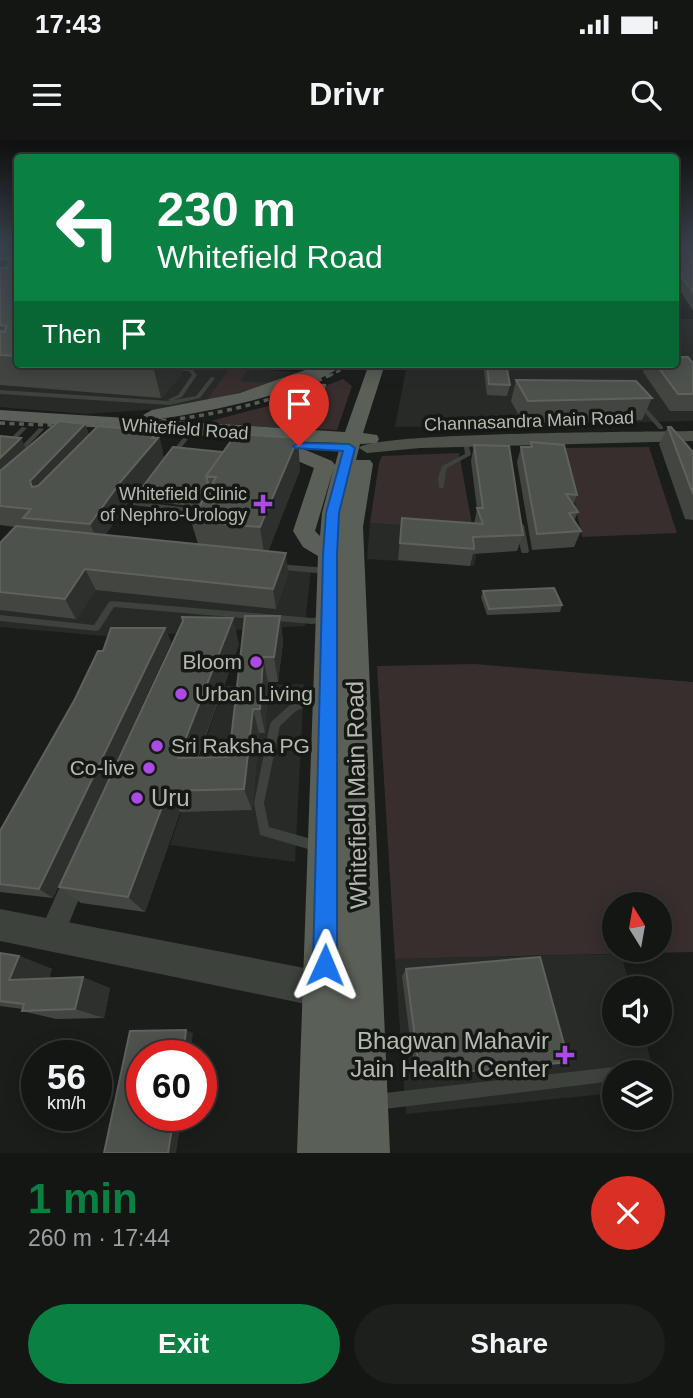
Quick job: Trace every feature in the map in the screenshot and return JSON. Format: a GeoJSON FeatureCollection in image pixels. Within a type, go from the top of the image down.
{"type":"FeatureCollection","features":[{"type":"Feature","properties":{"kind":"main road"},"geometry":{"type":"LineString","coordinates":[[76,421],[131,418],[187,410],[279,388],[326,368]]}},
{"type":"Feature","properties":{"kind":"main road"},"geometry":{"type":"LineString","coordinates":[[142,426],[193,420],[260,406],[314,387],[354,368]]}},
{"type":"Feature","properties":{"kind":"main road"},"geometry":{"type":"LineString","coordinates":[[359,443],[376,368]]}},
{"type":"Feature","properties":{"kind":"main road"},"geometry":{"type":"LineString","coordinates":[[359,443],[391,368]]}},
{"type":"Feature","properties":{"kind":"main road","name":"Whitefield Road"},"geometry":{"type":"LineString","coordinates":[[0,415],[359,443]]}},
{"type":"Feature","properties":{"kind":"main road","name":"Whitefield Road"},"geometry":{"type":"LineString","coordinates":[[0,426],[277,445],[359,443]]}},
{"type":"Feature","properties":{"kind":"main road","name":"Channasandra Main Road"},"geometry":{"type":"LineString","coordinates":[[359,443],[501,432],[693,428]]}},
{"type":"Feature","properties":{"kind":"main road","name":"Channasandra Main Road"},"geometry":{"type":"LineString","coordinates":[[359,443],[466,447],[693,436]]}},
{"type":"Feature","properties":{"kind":"main road","name":"Whitefield Main Road"},"geometry":{"type":"LineString","coordinates":[[322,1153],[330,561],[333,513],[359,443]]}},
{"type":"Feature","properties":{"kind":"main road","name":"Whitefield Main Road"},"geometry":{"type":"LineString","coordinates":[[359,443],[352,527],[365,1153]]}},
{"type":"Feature","properties":{"kind":"main road"},"geometry":{"type":"LineString","coordinates":[[277,445],[325,465],[304,531],[308,540],[330,561]]}},
{"type":"Feature","properties":{"kind":"main road"},"geometry":{"type":"LineString","coordinates":[[325,940],[338,914],[339,766]]}},
{"type":"Feature","properties":{"kind":"street"},"geometry":{"type":"LineString","coordinates":[[51,936],[86,856]]}},
{"type":"Feature","properties":{"kind":"street"},"geometry":{"type":"LineString","coordinates":[[0,925],[325,990]]}},
{"type":"Feature","properties":{"kind":"lane"},"geometry":{"type":"LineString","coordinates":[[156,404],[180,396],[195,375],[190,370],[164,368]]}},
{"type":"Feature","properties":{"kind":"lane"},"geometry":{"type":"LineString","coordinates":[[0,392],[156,404],[198,397],[213,378]]}},
{"type":"Feature","properties":{"kind":"lane"},"geometry":{"type":"LineString","coordinates":[[630,398],[661,428]]}},
{"type":"Feature","properties":{"kind":"lane"},"geometry":{"type":"LineString","coordinates":[[1,451],[33,429]]}},
{"type":"Feature","properties":{"kind":"lane"},"geometry":{"type":"LineString","coordinates":[[19,452],[33,429]]}},
{"type":"Feature","properties":{"kind":"lane"},"geometry":{"type":"LineString","coordinates":[[166,463],[185,439]]}},
{"type":"Feature","properties":{"kind":"lane"},"geometry":{"type":"LineString","coordinates":[[441,487],[443,466],[465,457],[466,447],[481,453]]}},
{"type":"Feature","properties":{"kind":"lane"},"geometry":{"type":"LineString","coordinates":[[1,451],[30,454]]}},
{"type":"Feature","properties":{"kind":"lane"},"geometry":{"type":"LineString","coordinates":[[150,484],[135,504],[205,513],[212,502]]}},
{"type":"Feature","properties":{"kind":"lane"},"geometry":{"type":"LineString","coordinates":[[518,514],[524,551]]}},
{"type":"Feature","properties":{"kind":"lane"},"geometry":{"type":"LineString","coordinates":[[265,566],[330,561]]}},
{"type":"Feature","properties":{"kind":"lane"},"geometry":{"type":"LineString","coordinates":[[0,618],[96,628],[112,604],[312,621],[328,619]]}},
{"type":"Feature","properties":{"kind":"lane"},"geometry":{"type":"LineString","coordinates":[[326,848],[264,831],[259,803],[275,724],[293,708],[309,699],[328,695]]}},
{"type":"Feature","properties":{"kind":"lane"},"geometry":{"type":"LineString","coordinates":[[363,1102],[398,1101],[602,1076]]}},
{"type":"Feature","properties":{"kind":"shaded area"},"geometry":{"type":"Polygon","coordinates":[[[679,319],[693,319],[693,421],[395,427],[406,368],[679,368],[679,319]]]}},
{"type":"Feature","properties":{"kind":"shaded area"},"geometry":{"type":"Polygon","coordinates":[[[0,351],[14,352],[14,368],[240,368],[308,373],[244,394],[161,409],[85,414],[0,407],[0,351]]]}},
{"type":"Feature","properties":{"kind":"shaded area"},"geometry":{"type":"Polygon","coordinates":[[[229,369],[247,370],[241,381],[274,383],[206,401],[229,369]]]}},
{"type":"Feature","properties":{"kind":"shaded area"},"geometry":{"type":"Polygon","coordinates":[[[343,379],[352,386],[337,430],[199,424],[287,401],[343,379]]]}},
{"type":"Feature","properties":{"kind":"shaded area"},"geometry":{"type":"Polygon","coordinates":[[[649,447],[677,533],[582,537],[563,448],[649,447]]]}},
{"type":"Feature","properties":{"kind":"shaded area"},"geometry":{"type":"Polygon","coordinates":[[[459,453],[473,530],[370,523],[382,456],[459,453]]]}},
{"type":"Feature","properties":{"kind":"shaded area"},"geometry":{"type":"Polygon","coordinates":[[[370,523],[473,530],[476,557],[474,566],[367,559],[370,523]]]}},
{"type":"Feature","properties":{"kind":"shaded area"},"geometry":{"type":"Polygon","coordinates":[[[20,536],[311,567],[305,626],[116,637],[0,627],[0,559],[20,536]]]}},
{"type":"Feature","properties":{"kind":"shaded area"},"geometry":{"type":"Polygon","coordinates":[[[475,664],[693,682],[693,952],[672,952],[672,892],[602,892],[602,954],[395,959],[377,666],[475,664]]]}},
{"type":"Feature","properties":{"kind":"shaded area"},"geometry":{"type":"Polygon","coordinates":[[[304,684],[295,862],[170,845],[224,686],[304,684]]]}},
{"type":"Feature","properties":{"kind":"shaded area"},"geometry":{"type":"Polygon","coordinates":[[[602,954],[602,962],[623,962],[627,976],[602,976],[602,1046],[647,1046],[651,1060],[602,1060],[602,1094],[406,1114],[395,959],[602,954]]]}},
{"type":"Feature","properties":{"kind":"building"},"geometry":{"type":"Polygon","coordinates":[[[0,290],[14,290],[14,356],[0,355],[0,331],[4,332],[7,326],[0,325],[0,290]]]}},
{"type":"Feature","properties":{"kind":"building"},"geometry":{"type":"Polygon","coordinates":[[[679,357],[688,357],[693,363],[693,394],[678,394],[659,368],[679,368],[679,357]]]}},
{"type":"Feature","properties":{"kind":"building"},"geometry":{"type":"Polygon","coordinates":[[[487,368],[507,368],[510,385],[489,384],[487,368]]]}},
{"type":"Feature","properties":{"kind":"building"},"geometry":{"type":"Polygon","coordinates":[[[516,380],[636,381],[652,398],[528,401],[516,380]]]}},
{"type":"Feature","properties":{"kind":"building"},"geometry":{"type":"Polygon","coordinates":[[[307,384],[325,385],[319,405],[299,404],[307,384]]]}},
{"type":"Feature","properties":{"kind":"building"},"geometry":{"type":"Polygon","coordinates":[[[59,421],[85,424],[30,481],[32,487],[38,486],[98,426],[158,432],[152,438],[158,438],[122,480],[90,524],[23,518],[31,509],[0,506],[0,471],[59,421]]]}},
{"type":"Feature","properties":{"kind":"building"},"geometry":{"type":"Polygon","coordinates":[[[668,427],[671,427],[693,452],[693,494],[668,427]]]}},
{"type":"Feature","properties":{"kind":"building"},"geometry":{"type":"Polygon","coordinates":[[[236,434],[298,438],[260,527],[191,521],[216,477],[206,476],[236,434]]]}},
{"type":"Feature","properties":{"kind":"building"},"geometry":{"type":"Polygon","coordinates":[[[0,436],[21,438],[0,458],[0,436]]]}},
{"type":"Feature","properties":{"kind":"building"},"geometry":{"type":"Polygon","coordinates":[[[531,442],[564,445],[577,495],[566,494],[578,512],[569,513],[581,531],[537,534],[521,447],[532,447],[531,442]]]}},
{"type":"Feature","properties":{"kind":"building"},"geometry":{"type":"Polygon","coordinates":[[[474,445],[509,446],[523,535],[473,537],[474,549],[400,543],[402,518],[483,524],[477,508],[483,508],[474,445]]]}},
{"type":"Feature","properties":{"kind":"building"},"geometry":{"type":"Polygon","coordinates":[[[173,447],[223,452],[206,476],[208,483],[199,495],[141,489],[173,447]]]}},
{"type":"Feature","properties":{"kind":"building"},"geometry":{"type":"Polygon","coordinates":[[[16,526],[286,553],[273,589],[85,569],[65,599],[0,592],[0,543],[16,526]]]}},
{"type":"Feature","properties":{"kind":"building"},"geometry":{"type":"Polygon","coordinates":[[[554,588],[562,605],[489,609],[483,591],[554,588]]]}},
{"type":"Feature","properties":{"kind":"building"},"geometry":{"type":"Polygon","coordinates":[[[245,616],[280,616],[274,657],[263,657],[260,709],[253,709],[244,789],[168,791],[128,897],[59,887],[183,621],[182,617],[233,618],[178,758],[229,757],[245,616]]]}},
{"type":"Feature","properties":{"kind":"building"},"geometry":{"type":"Polygon","coordinates":[[[111,628],[165,628],[39,889],[0,884],[0,831],[75,699],[98,651],[103,651],[111,628]]]}},
{"type":"Feature","properties":{"kind":"building"},"geometry":{"type":"Polygon","coordinates":[[[0,953],[19,956],[9,980],[83,977],[75,1009],[22,1011],[24,1004],[0,1001],[0,953]]]}},
{"type":"Feature","properties":{"kind":"building"},"geometry":{"type":"Polygon","coordinates":[[[540,957],[569,1062],[420,1076],[406,969],[540,957]]]}},
{"type":"Feature","properties":{"kind":"building"},"geometry":{"type":"Polygon","coordinates":[[[186,1030],[185,1040],[128,1040],[130,1031],[186,1030]]]}},
{"type":"Feature","properties":{"kind":"building"},"geometry":{"type":"Polygon","coordinates":[[[126,1050],[126,1131],[171,1131],[168,1153],[104,1153],[109,1131],[112,1131],[112,1115],[126,1050]]]}},
{"type":"Feature","properties":{"kind":"railway"},"geometry":{"type":"LineString","coordinates":[[329,376],[345,368]]}},
{"type":"Feature","properties":{"kind":"railway"},"geometry":{"type":"LineString","coordinates":[[0,423],[85,425],[170,420],[253,404],[332,374]]}},
{"type":"Feature","properties":{"kind":"place","name":"Whitefield Clinic of Nephro-Urology"},"geometry":{"type":"Point","coordinates":[263,504]}},
{"type":"Feature","properties":{"kind":"place","name":"Bloom"},"geometry":{"type":"Point","coordinates":[256,662]}},
{"type":"Feature","properties":{"kind":"place","name":"Urban Living"},"geometry":{"type":"Point","coordinates":[181,694]}},
{"type":"Feature","properties":{"kind":"place","name":"Sri Raksha PG"},"geometry":{"type":"Point","coordinates":[157,746]}},
{"type":"Feature","properties":{"kind":"place","name":"Co-live"},"geometry":{"type":"Point","coordinates":[149,768]}},
{"type":"Feature","properties":{"kind":"place","name":"Uru"},"geometry":{"type":"Point","coordinates":[137,798]}},
{"type":"Feature","properties":{"kind":"place","name":"Bhagwan Mahavir Jain Health Center"},"geometry":{"type":"Point","coordinates":[565,1055]}},
{"type":"Feature","properties":{"kind":"route"},"geometry":{"type":"LineString","coordinates":[[299,446],[349,448],[333,513],[330,555],[325,965]]}}]}
